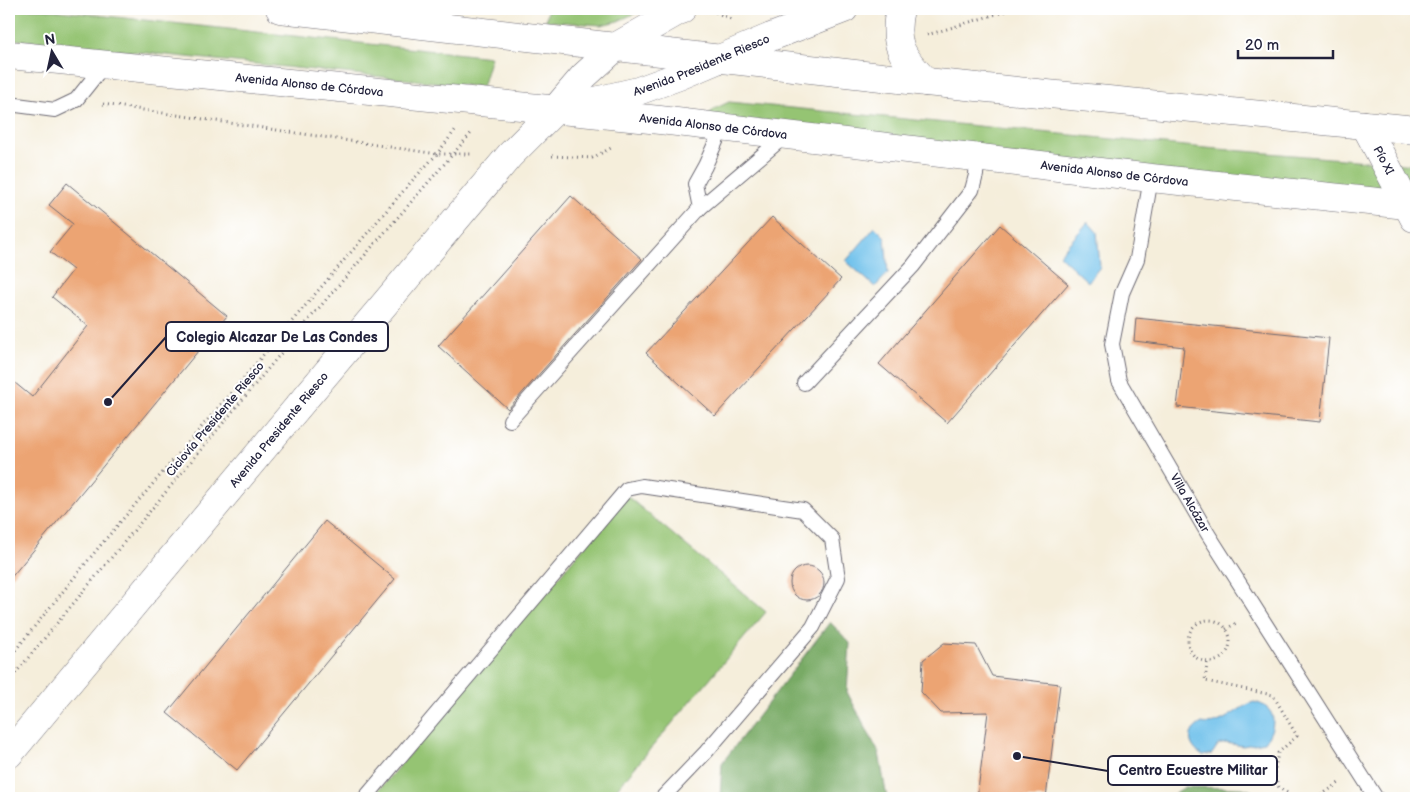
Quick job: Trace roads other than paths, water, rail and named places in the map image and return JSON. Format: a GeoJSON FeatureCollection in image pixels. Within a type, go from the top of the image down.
{"type":"FeatureCollection","features":[{"type":"Feature","properties":{"kind":"main road"},"geometry":{"type":"LineString","coordinates":[[280,9],[926,82],[1416,130]]}},
{"type":"Feature","properties":{"kind":"main road","name":"Avenida Presidente Riesco"},"geometry":{"type":"LineString","coordinates":[[9,754],[274,434],[510,155],[555,110],[568,92],[617,46],[682,9]]}},
{"type":"Feature","properties":{"kind":"main road","name":"Avenida Presidente Riesco"},"geometry":{"type":"LineString","coordinates":[[555,110],[638,90],[679,76],[718,58],[844,9]]}},
{"type":"Feature","properties":{"kind":"main road"},"geometry":{"type":"LineString","coordinates":[[900,9],[896,26],[898,44],[909,65],[926,82]]}},
{"type":"Feature","properties":{"kind":"main road","name":"Avenida Alonso de Córdova"},"geometry":{"type":"LineString","coordinates":[[9,55],[786,135],[1413,211]]}},
{"type":"Feature","properties":{"kind":"main road","name":"Pío XI"},"geometry":{"type":"LineString","coordinates":[[1365,125],[1413,211]]}},
{"type":"Feature","properties":{"kind":"lane"},"geometry":{"type":"LineString","coordinates":[[9,104],[56,110],[76,100],[104,64]]}},
{"type":"Feature","properties":{"kind":"lane"},"geometry":{"type":"LineString","coordinates":[[700,208],[695,184],[722,128]]}},
{"type":"Feature","properties":{"kind":"lane"},"geometry":{"type":"LineString","coordinates":[[510,420],[700,208],[786,135]]}},
{"type":"Feature","properties":{"kind":"lane"},"geometry":{"type":"LineString","coordinates":[[804,383],[913,266],[972,190],[976,175],[977,157]]}},
{"type":"Feature","properties":{"kind":"lane","name":"Villa Alcázar"},"geometry":{"type":"LineString","coordinates":[[1151,178],[1137,259],[1122,293],[1112,344],[1119,381],[1208,534],[1376,798]]}},
{"type":"Feature","properties":{"kind":"lane"},"geometry":{"type":"LineString","coordinates":[[365,798],[627,489],[642,486],[803,510],[832,539],[838,578],[813,627],[706,752],[662,798]]}},
{"type":"Feature","properties":{"kind":"water"},"geometry":{"type":"Polygon","coordinates":[[[1088,222],[1097,232],[1100,267],[1088,282],[1059,255],[1088,222]]]}},
{"type":"Feature","properties":{"kind":"water"},"geometry":{"type":"Polygon","coordinates":[[[875,227],[885,237],[888,273],[875,287],[846,261],[875,227]]]}},
{"type":"Feature","properties":{"kind":"water"},"geometry":{"type":"Polygon","coordinates":[[[1254,702],[1262,704],[1267,708],[1273,718],[1272,729],[1265,742],[1243,746],[1226,743],[1218,745],[1212,754],[1203,756],[1194,748],[1190,740],[1191,735],[1202,723],[1216,723],[1254,702]]]}},
{"type":"Feature","properties":{"kind":"place","name":"Colegio Alcazar De Las Condes"},"geometry":{"type":"Point","coordinates":[108,402]}},
{"type":"Feature","properties":{"kind":"place","name":"Centro Ecuestre Militar"},"geometry":{"type":"Point","coordinates":[1017,756]}}]}
